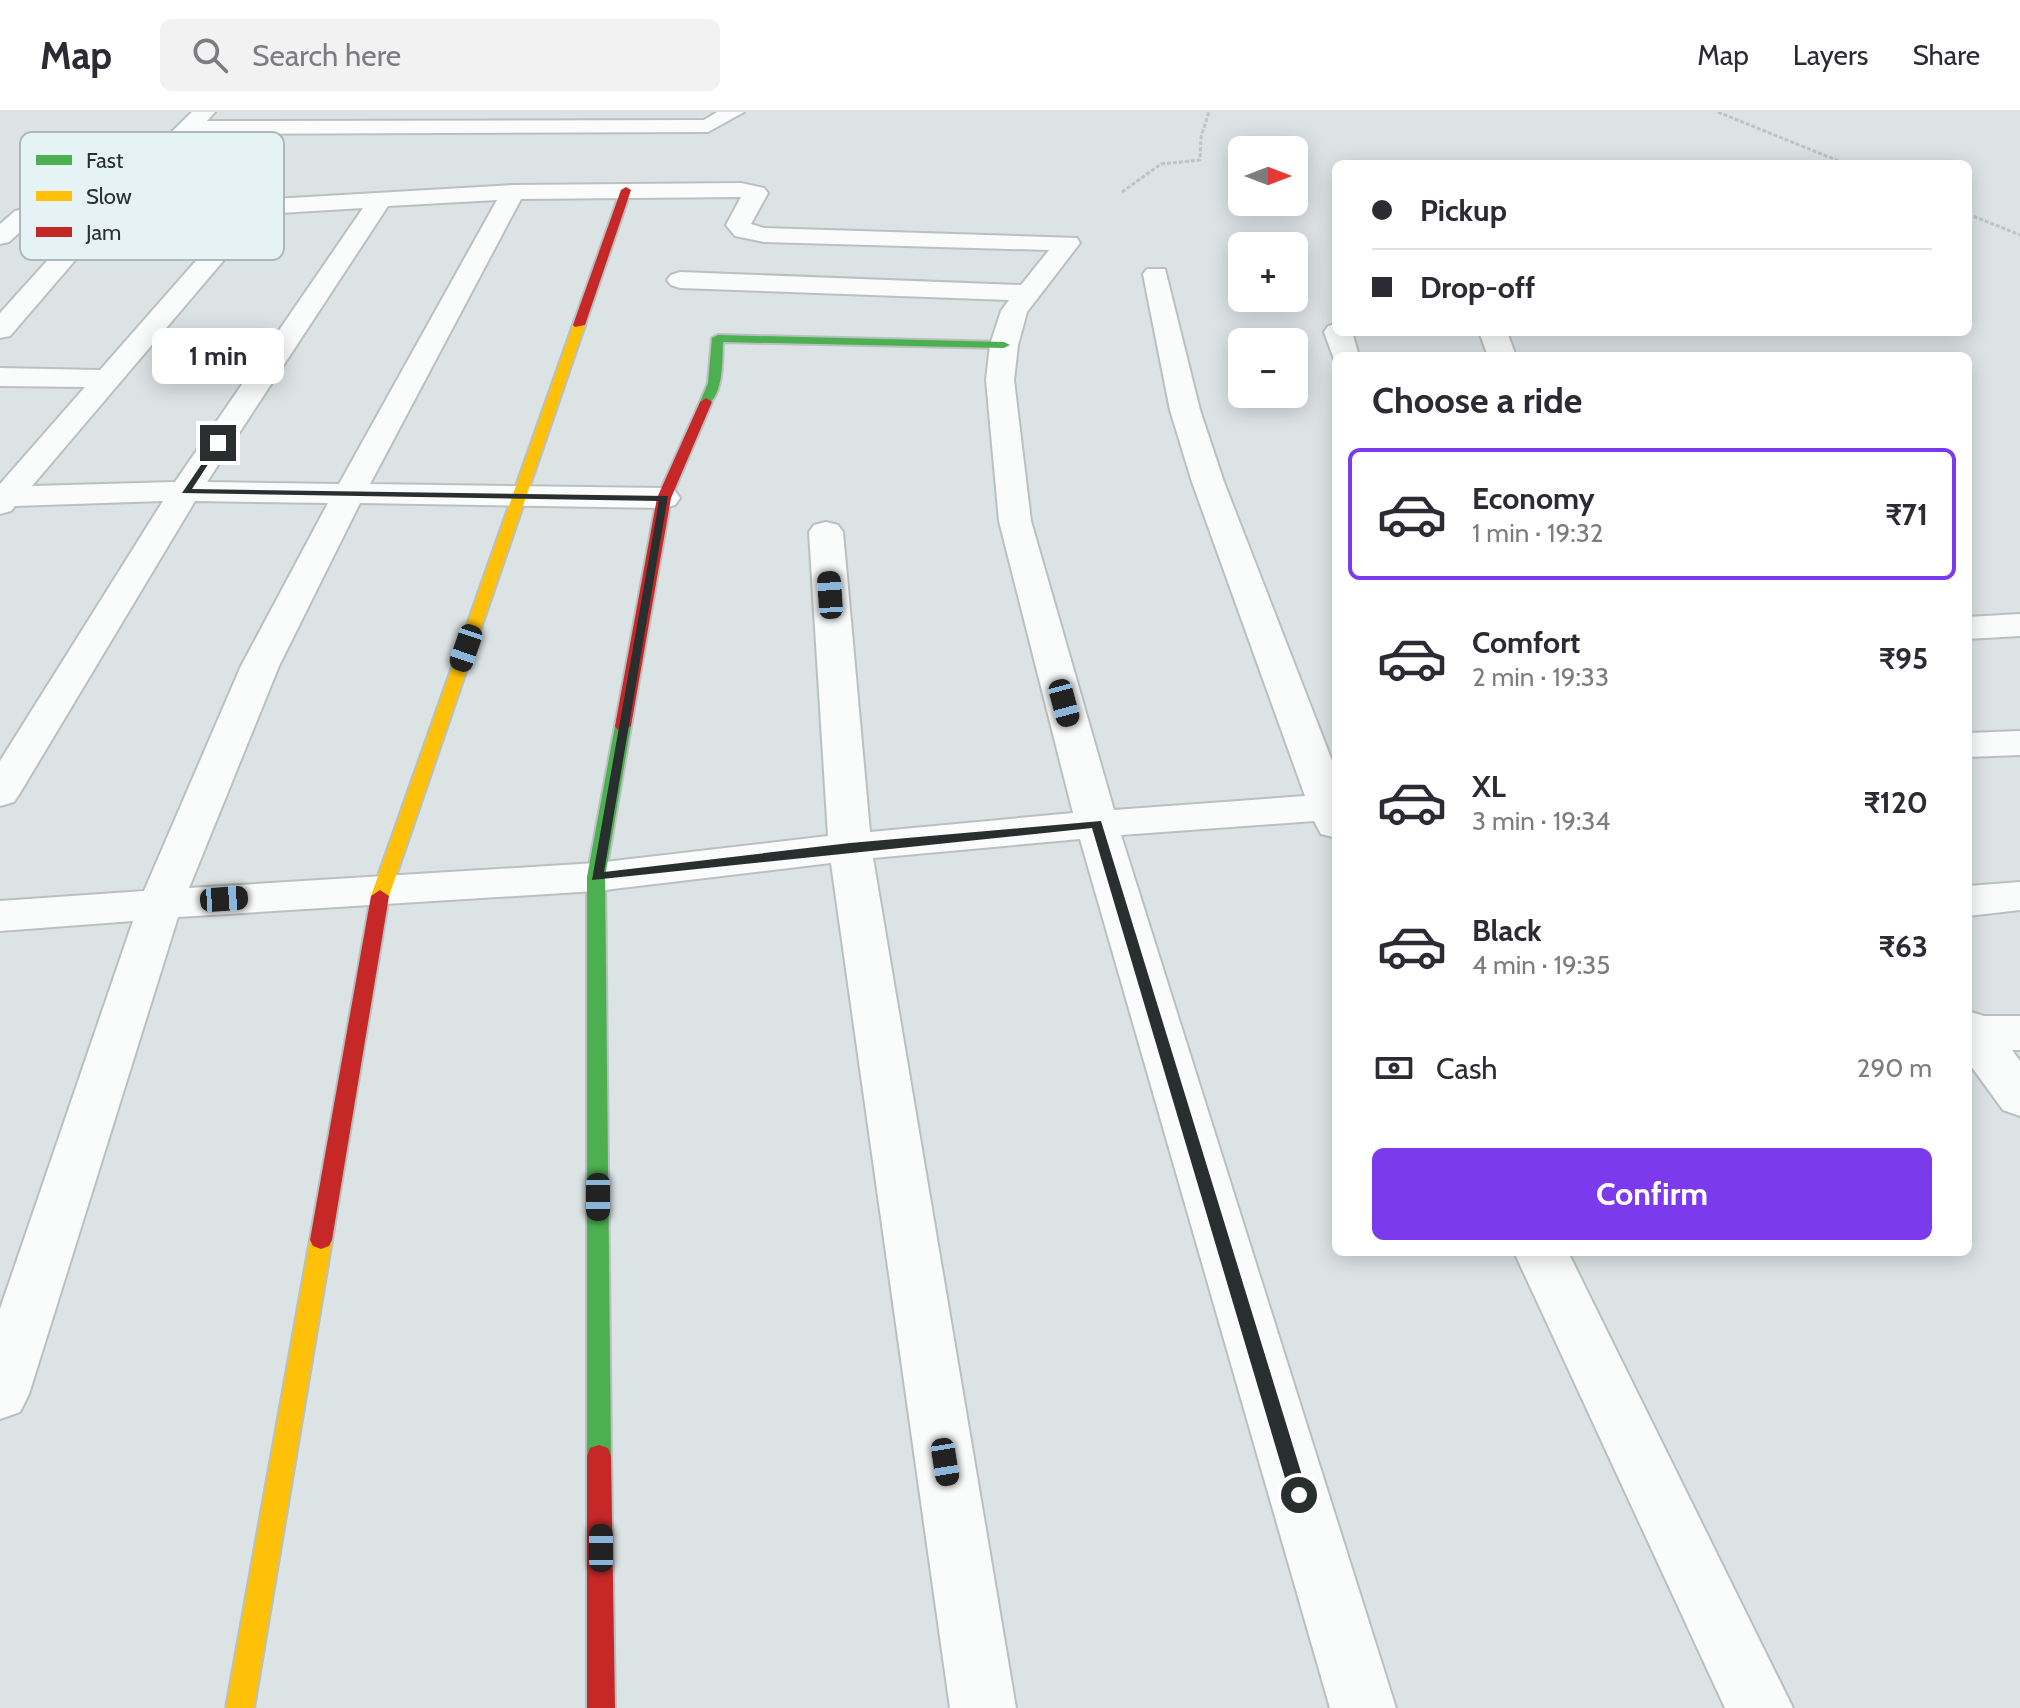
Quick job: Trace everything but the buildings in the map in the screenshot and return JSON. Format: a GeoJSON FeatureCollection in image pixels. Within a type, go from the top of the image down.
{"type":"FeatureCollection","features":[{"type":"Feature","properties":{"kind":"street"},"geometry":{"type":"LineString","coordinates":[[196,120],[708,126],[733,112]]}},
{"type":"Feature","properties":{"kind":"street"},"geometry":{"type":"LineString","coordinates":[[240,1708],[381,888],[626,190]]}},
{"type":"Feature","properties":{"kind":"street"},"geometry":{"type":"LineString","coordinates":[[284,205],[513,192],[741,190],[756,193],[738,225],[744,231],[764,235],[1068,243],[1014,311],[1004,345],[1000,380],[1015,521],[1097,824],[1363,1708]]}},
{"type":"Feature","properties":{"kind":"street"},"geometry":{"type":"LineString","coordinates":[[0,1394],[161,903],[260,666],[348,496],[513,192]]}},
{"type":"Feature","properties":{"kind":"street"},"geometry":{"type":"LineString","coordinates":[[0,793],[185,491],[381,199]]}},
{"type":"Feature","properties":{"kind":"street"},"geometry":{"type":"LineString","coordinates":[[0,237],[20,220]]}},
{"type":"Feature","properties":{"kind":"street"},"geometry":{"type":"LineString","coordinates":[[0,330],[62,260]]}},
{"type":"Feature","properties":{"kind":"street"},"geometry":{"type":"LineString","coordinates":[[2,499],[210,260]]}},
{"type":"Feature","properties":{"kind":"street"},"geometry":{"type":"LineString","coordinates":[[1156,274],[1185,410],[1203,468],[1332,810]]}},
{"type":"Feature","properties":{"kind":"street"},"geometry":{"type":"LineString","coordinates":[[680,280],[1028,293]]}},
{"type":"Feature","properties":{"kind":"street"},"geometry":{"type":"LineString","coordinates":[[601,1708],[596,877],[664,498],[714,383],[718,338],[1004,345]]}},
{"type":"Feature","properties":{"kind":"street"},"geometry":{"type":"LineString","coordinates":[[0,377],[108,379]]}},
{"type":"Feature","properties":{"kind":"street"},"geometry":{"type":"LineString","coordinates":[[2,499],[185,491],[348,496],[664,498]]}},
{"type":"Feature","properties":{"kind":"street"},"geometry":{"type":"LineString","coordinates":[[826,532],[850,847],[983,1708]]}},
{"type":"Feature","properties":{"kind":"street"},"geometry":{"type":"LineString","coordinates":[[1972,628],[2020,625]]}},
{"type":"Feature","properties":{"kind":"street"},"geometry":{"type":"LineString","coordinates":[[1972,745],[2020,743]]}},
{"type":"Feature","properties":{"kind":"street"},"geometry":{"type":"LineString","coordinates":[[0,916],[381,888],[596,877],[850,847],[1097,824],[1332,813]]}},
{"type":"Feature","properties":{"kind":"street"},"geometry":{"type":"LineString","coordinates":[[1972,901],[2020,896]]}},
{"type":"Feature","properties":{"kind":"street"},"geometry":{"type":"LineString","coordinates":[[1972,1030],[2020,1033]]}},
{"type":"Feature","properties":{"kind":"street"},"geometry":{"type":"LineString","coordinates":[[1972,1033],[2020,1097]]}},
{"type":"Feature","properties":{"kind":"street"},"geometry":{"type":"LineString","coordinates":[[1543,1256],[1760,1708]]}},
{"type":"Feature","properties":{"kind":"path"},"geometry":{"type":"LineString","coordinates":[[1122,192],[1161,164],[1200,160],[1201,137],[1209,112]]}},
{"type":"Feature","properties":{"kind":"path"},"geometry":{"type":"LineString","coordinates":[[1718,112],[1836,160]]}},
{"type":"Feature","properties":{"kind":"path"},"geometry":{"type":"LineString","coordinates":[[1972,216],[2020,235]]}},
{"type":"Feature","properties":{"kind":"traffic: fast"},"geometry":{"type":"LineString","coordinates":[[706,402],[714,383],[718,338],[1004,345]]}},
{"type":"Feature","properties":{"kind":"traffic: fast"},"geometry":{"type":"LineString","coordinates":[[599,1456],[596,877],[623,726]]}},
{"type":"Feature","properties":{"kind":"traffic: slow"},"geometry":{"type":"LineString","coordinates":[[380,896],[579,325]]}},
{"type":"Feature","properties":{"kind":"traffic: slow"},"geometry":{"type":"LineString","coordinates":[[240,1708],[321,1240]]}},
{"type":"Feature","properties":{"kind":"traffic: jam"},"geometry":{"type":"LineString","coordinates":[[579,325],[626,190]]}},
{"type":"Feature","properties":{"kind":"traffic: jam"},"geometry":{"type":"LineString","coordinates":[[623,726],[664,498],[706,402]]}},
{"type":"Feature","properties":{"kind":"traffic: jam"},"geometry":{"type":"LineString","coordinates":[[321,1240],[380,896]]}},
{"type":"Feature","properties":{"kind":"traffic: jam"},"geometry":{"type":"LineString","coordinates":[[599,1456],[601,1708]]}},
{"type":"Feature","properties":{"kind":"route"},"geometry":{"type":"LineString","coordinates":[[218,443],[185,491],[664,498],[596,877],[850,847],[1097,824],[1299,1495]]}}]}
